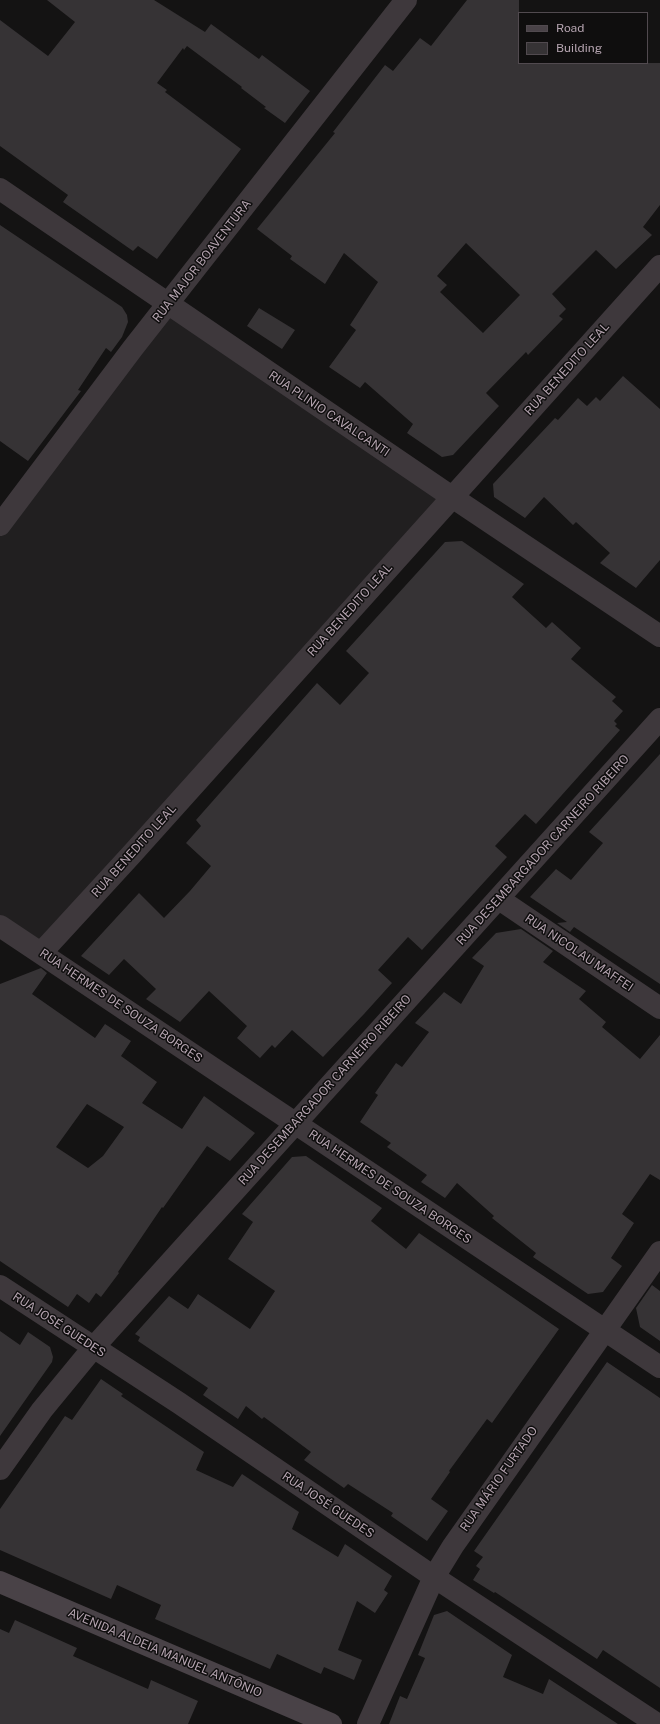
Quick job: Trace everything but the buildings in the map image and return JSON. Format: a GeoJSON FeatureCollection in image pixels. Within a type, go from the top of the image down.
{"type":"FeatureCollection","features":[{"type":"Feature","properties":{"kind":"street","name":"RUA MAJOR BOAVENTURA"},"geometry":{"type":"LineString","coordinates":[[0,525],[133,348],[406,0]]}},
{"type":"Feature","properties":{"kind":"street","name":"RUA PLINIO CAVALCANTI"},"geometry":{"type":"LineString","coordinates":[[0,190],[452,497],[660,636]]}},
{"type":"Feature","properties":{"kind":"street","name":"RUA BENEDITO LEAL"},"geometry":{"type":"LineString","coordinates":[[41,953],[131,855],[660,266]]}},
{"type":"Feature","properties":{"kind":"street","name":"RUA DESEMBARGADOR CARNEIRO RIBEIRO"},"geometry":{"type":"LineString","coordinates":[[0,1468],[42,1410],[92,1348],[660,719]]}},
{"type":"Feature","properties":{"kind":"street","name":"RUA NICOLAU MAFFEI"},"geometry":{"type":"LineString","coordinates":[[499,899],[660,1008]]}},
{"type":"Feature","properties":{"kind":"street","name":"RUA HERMES DE SOUZA BORGES"},"geometry":{"type":"LineString","coordinates":[[0,926],[660,1367]]}},
{"type":"Feature","properties":{"kind":"street","name":"RUA MÁRIO FURTADO"},"geometry":{"type":"LineString","coordinates":[[368,1724],[434,1577],[453,1546],[660,1252]]}},
{"type":"Feature","properties":{"kind":"street","name":"RUA JOSÉ GUEDES"},"geometry":{"type":"LineString","coordinates":[[0,1286],[179,1404],[434,1577],[657,1724]]}},
{"type":"Feature","properties":{"kind":"street","name":"AVENIDA ALDEIA MANUEL ANTÔNIO"},"geometry":{"type":"LineString","coordinates":[[0,1582],[331,1724]]}},
{"type":"Feature","properties":{"kind":"shaded area"},"geometry":{"type":"Polygon","coordinates":[[[168,305],[452,497],[41,953],[0,926],[0,524],[168,305]]]}}]}
